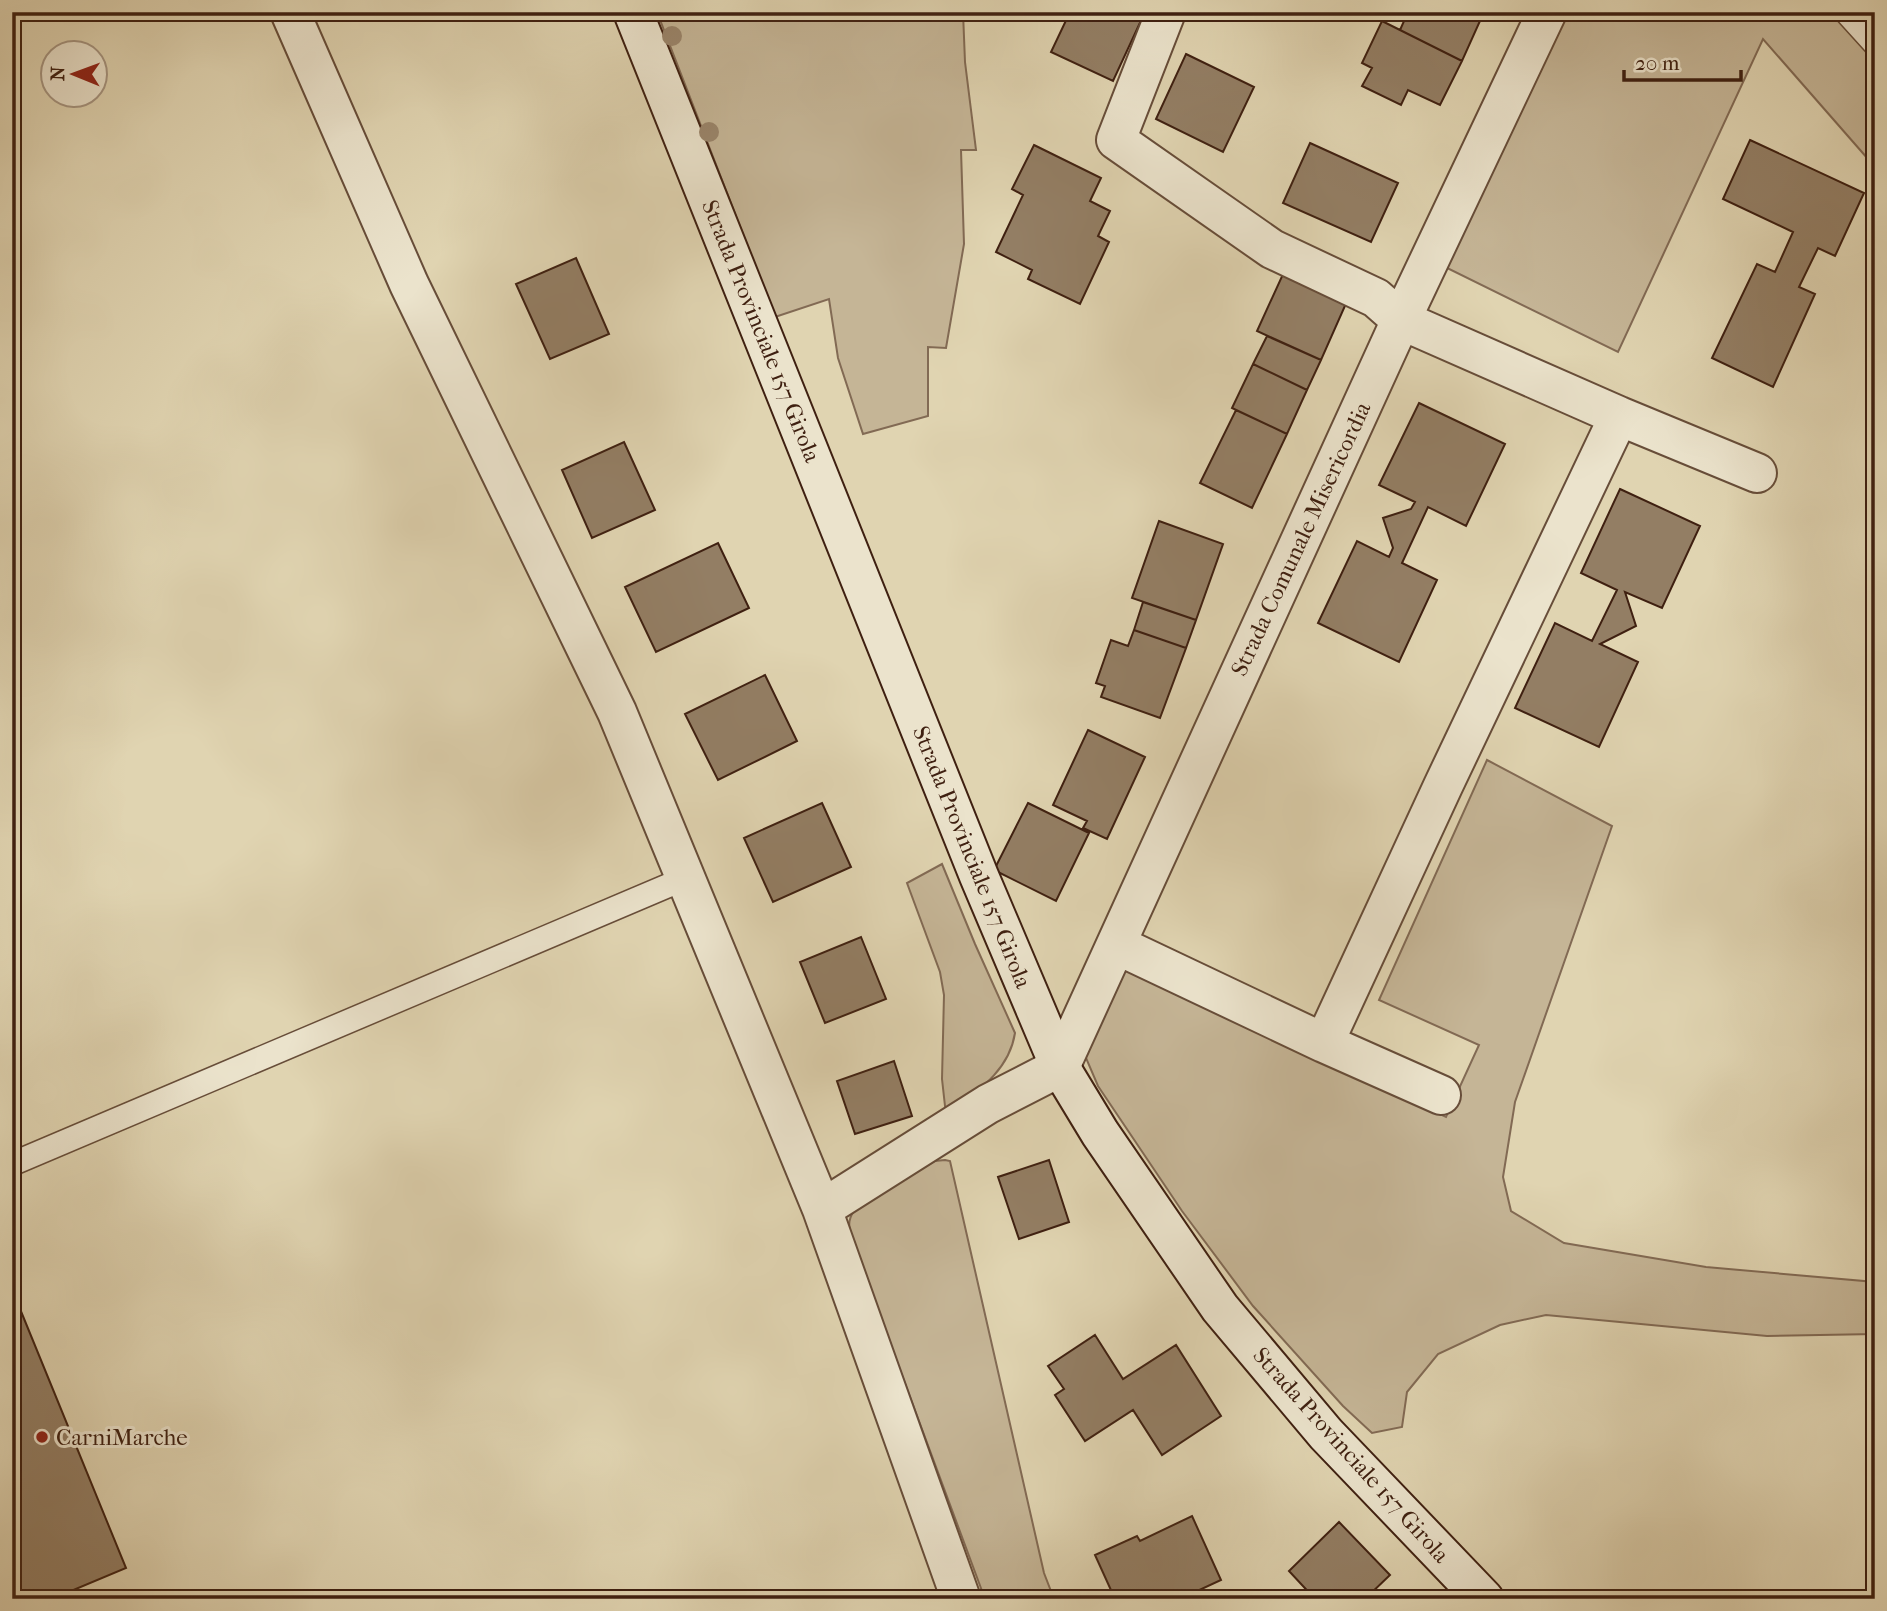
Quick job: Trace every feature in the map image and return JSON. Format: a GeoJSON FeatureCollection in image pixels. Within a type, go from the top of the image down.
{"type":"FeatureCollection","features":[{"type":"Feature","properties":{"kind":"street"},"geometry":{"type":"LineString","coordinates":[[290,12],[409,284],[617,712],[822,1209],[961,1599]]}},
{"type":"Feature","properties":{"kind":"street","name":"Strada Provinciale 157 Girola"},"geometry":{"type":"LineString","coordinates":[[633,12],[973,863],[1060,1067],[1100,1133],[1220,1308],[1326,1434],[1484,1599]]}},
{"type":"Feature","properties":{"kind":"street"},"geometry":{"type":"LineString","coordinates":[[1166,12],[1116,140],[1272,249],[1376,298],[1401,320],[1619,416],[1757,473]]}},
{"type":"Feature","properties":{"kind":"street","name":"Strada Comunale Misericordia"},"geometry":{"type":"LineString","coordinates":[[1060,1067],[1401,320],[1547,12]]}},
{"type":"Feature","properties":{"kind":"street"},"geometry":{"type":"LineString","coordinates":[[1324,1043],[1619,416]]}},
{"type":"Feature","properties":{"kind":"street"},"geometry":{"type":"LineString","coordinates":[[1116,945],[1441,1095]]}},
{"type":"Feature","properties":{"kind":"street"},"geometry":{"type":"LineString","coordinates":[[822,1209],[988,1104],[1060,1067]]}},
{"type":"Feature","properties":{"kind":"lane"},"geometry":{"type":"LineString","coordinates":[[1846,12],[1875,44]]}},
{"type":"Feature","properties":{"kind":"lane"},"geometry":{"type":"LineString","coordinates":[[12,1164],[686,878]]}},
{"type":"Feature","properties":{"kind":"shaded area"},"geometry":{"type":"Polygon","coordinates":[[[657,12],[963,12],[965,62],[976,150],[961,150],[964,244],[946,348],[928,347],[928,416],[863,434],[838,358],[829,299],[775,317],[657,12]]]}},
{"type":"Feature","properties":{"kind":"shaded area"},"geometry":{"type":"Polygon","coordinates":[[[1558,12],[1833,12],[1875,59],[1875,167],[1763,39],[1618,352],[1439,264],[1558,12]]]}},
{"type":"Feature","properties":{"kind":"shaded area"},"geometry":{"type":"Polygon","coordinates":[[[1487,760],[1612,826],[1515,1102],[1503,1177],[1511,1211],[1564,1243],[1706,1267],[1875,1282],[1875,1334],[1767,1336],[1546,1315],[1500,1325],[1438,1354],[1407,1392],[1402,1427],[1372,1433],[1343,1406],[1253,1306],[1182,1211],[1098,1086],[1086,1058],[1082,1036],[1114,962],[1446,1117],[1479,1045],[1379,1000],[1487,760]]]}},
{"type":"Feature","properties":{"kind":"shaded area"},"geometry":{"type":"Polygon","coordinates":[[[942,864],[1015,1033],[1006,1059],[990,1080],[946,1115],[942,1079],[944,995],[940,972],[907,883],[942,864]]]}},
{"type":"Feature","properties":{"kind":"shaded area"},"geometry":{"type":"Polygon","coordinates":[[[935,1161],[950,1161],[1044,1573],[1054,1599],[985,1599],[851,1238],[850,1221],[857,1207],[935,1161]]]}},
{"type":"Feature","properties":{"kind":"building"},"geometry":{"type":"Polygon","coordinates":[[[1070,12],[1145,12],[1113,81],[1051,52],[1070,12]]]}},
{"type":"Feature","properties":{"kind":"building"},"geometry":{"type":"Polygon","coordinates":[[[1408,12],[1484,12],[1462,61],[1400,30],[1408,12]]]}},
{"type":"Feature","properties":{"kind":"building"},"geometry":{"type":"Polygon","coordinates":[[[1382,21],[1462,61],[1440,105],[1408,90],[1401,105],[1362,86],[1372,68],[1362,63],[1382,21]]]}},
{"type":"Feature","properties":{"kind":"building"},"geometry":{"type":"Polygon","coordinates":[[[1186,54],[1254,87],[1223,152],[1156,119],[1186,54]]]}},
{"type":"Feature","properties":{"kind":"building"},"geometry":{"type":"Polygon","coordinates":[[[1750,140],[1864,193],[1835,256],[1818,248],[1799,287],[1815,294],[1773,387],[1712,358],[1757,264],[1775,272],[1793,232],[1723,199],[1750,140]]]}},
{"type":"Feature","properties":{"kind":"building"},"geometry":{"type":"Polygon","coordinates":[[[1310,143],[1398,183],[1371,242],[1283,203],[1310,143]]]}},
{"type":"Feature","properties":{"kind":"building"},"geometry":{"type":"Polygon","coordinates":[[[1034,145],[1101,178],[1090,201],[1110,211],[1098,236],[1109,242],[1080,304],[1028,279],[1032,270],[996,252],[1023,195],[1012,189],[1034,145]]]}},
{"type":"Feature","properties":{"kind":"building"},"geometry":{"type":"Polygon","coordinates":[[[576,258],[609,334],[550,359],[516,284],[576,258]]]}},
{"type":"Feature","properties":{"kind":"building"},"geometry":{"type":"Polygon","coordinates":[[[1289,261],[1352,290],[1321,360],[1257,331],[1289,261]]]}},
{"type":"Feature","properties":{"kind":"building"},"geometry":{"type":"Polygon","coordinates":[[[1267,336],[1321,360],[1307,390],[1253,364],[1267,336]]]}},
{"type":"Feature","properties":{"kind":"building"},"geometry":{"type":"Polygon","coordinates":[[[1253,364],[1307,390],[1287,434],[1232,408],[1253,364]]]}},
{"type":"Feature","properties":{"kind":"building"},"geometry":{"type":"Polygon","coordinates":[[[1419,403],[1505,444],[1466,526],[1428,507],[1402,563],[1437,580],[1399,662],[1318,623],[1357,541],[1389,557],[1393,548],[1383,518],[1411,509],[1415,502],[1379,485],[1419,403]]]}},
{"type":"Feature","properties":{"kind":"building"},"geometry":{"type":"Polygon","coordinates":[[[1236,410],[1287,434],[1252,508],[1200,483],[1236,410]]]}},
{"type":"Feature","properties":{"kind":"building"},"geometry":{"type":"Polygon","coordinates":[[[624,442],[655,510],[592,538],[562,470],[624,442]]]}},
{"type":"Feature","properties":{"kind":"building"},"geometry":{"type":"Polygon","coordinates":[[[1620,489],[1700,526],[1662,608],[1625,592],[1636,626],[1600,644],[1638,662],[1599,747],[1515,708],[1555,623],[1592,641],[1617,590],[1581,573],[1620,489]]]}},
{"type":"Feature","properties":{"kind":"building"},"geometry":{"type":"Polygon","coordinates":[[[1159,521],[1223,544],[1196,620],[1132,598],[1159,521]]]}},
{"type":"Feature","properties":{"kind":"building"},"geometry":{"type":"Polygon","coordinates":[[[718,543],[749,608],[656,652],[625,587],[718,543]]]}},
{"type":"Feature","properties":{"kind":"building"},"geometry":{"type":"Polygon","coordinates":[[[1143,602],[1196,620],[1186,648],[1134,630],[1143,602]]]}},
{"type":"Feature","properties":{"kind":"building"},"geometry":{"type":"Polygon","coordinates":[[[1134,630],[1186,648],[1160,718],[1101,697],[1105,686],[1096,683],[1111,640],[1128,646],[1134,630]]]}},
{"type":"Feature","properties":{"kind":"building"},"geometry":{"type":"Polygon","coordinates":[[[765,675],[797,741],[718,780],[685,714],[765,675]]]}},
{"type":"Feature","properties":{"kind":"building"},"geometry":{"type":"Polygon","coordinates":[[[1088,730],[1145,757],[1107,839],[1083,828],[1087,821],[1053,805],[1088,730]]]}},
{"type":"Feature","properties":{"kind":"building"},"geometry":{"type":"Polygon","coordinates":[[[822,803],[851,867],[773,902],[744,838],[822,803]]]}},
{"type":"Feature","properties":{"kind":"building"},"geometry":{"type":"Polygon","coordinates":[[[1028,803],[1089,833],[1056,901],[994,870],[1028,803]]]}},
{"type":"Feature","properties":{"kind":"building"},"geometry":{"type":"Polygon","coordinates":[[[861,937],[886,999],[825,1023],[800,962],[861,937]]]}},
{"type":"Feature","properties":{"kind":"building"},"geometry":{"type":"Polygon","coordinates":[[[894,1061],[912,1116],[855,1134],[837,1081],[894,1061]]]}},
{"type":"Feature","properties":{"kind":"building"},"geometry":{"type":"Polygon","coordinates":[[[1049,1160],[1069,1222],[1019,1239],[998,1177],[1049,1160]]]}},
{"type":"Feature","properties":{"kind":"building","name":"CarniMarche"},"geometry":{"type":"Polygon","coordinates":[[[18,1304],[126,1568],[52,1599],[12,1599],[12,1306],[18,1304]]]}},
{"type":"Feature","properties":{"kind":"building"},"geometry":{"type":"Polygon","coordinates":[[[1095,1335],[1123,1379],[1176,1345],[1221,1416],[1162,1455],[1133,1410],[1085,1441],[1055,1395],[1064,1389],[1048,1366],[1095,1335]]]}},
{"type":"Feature","properties":{"kind":"building"},"geometry":{"type":"Polygon","coordinates":[[[1192,1516],[1221,1580],[1180,1599],[1115,1599],[1095,1555],[1137,1536],[1140,1541],[1192,1516]]]}},
{"type":"Feature","properties":{"kind":"building"},"geometry":{"type":"Polygon","coordinates":[[[1339,1522],[1390,1575],[1365,1599],[1315,1599],[1289,1571],[1339,1522]]]}},
{"type":"Feature","properties":{"kind":"place","name":"CarniMarche"},"geometry":{"type":"Point","coordinates":[42,1437]}}]}
